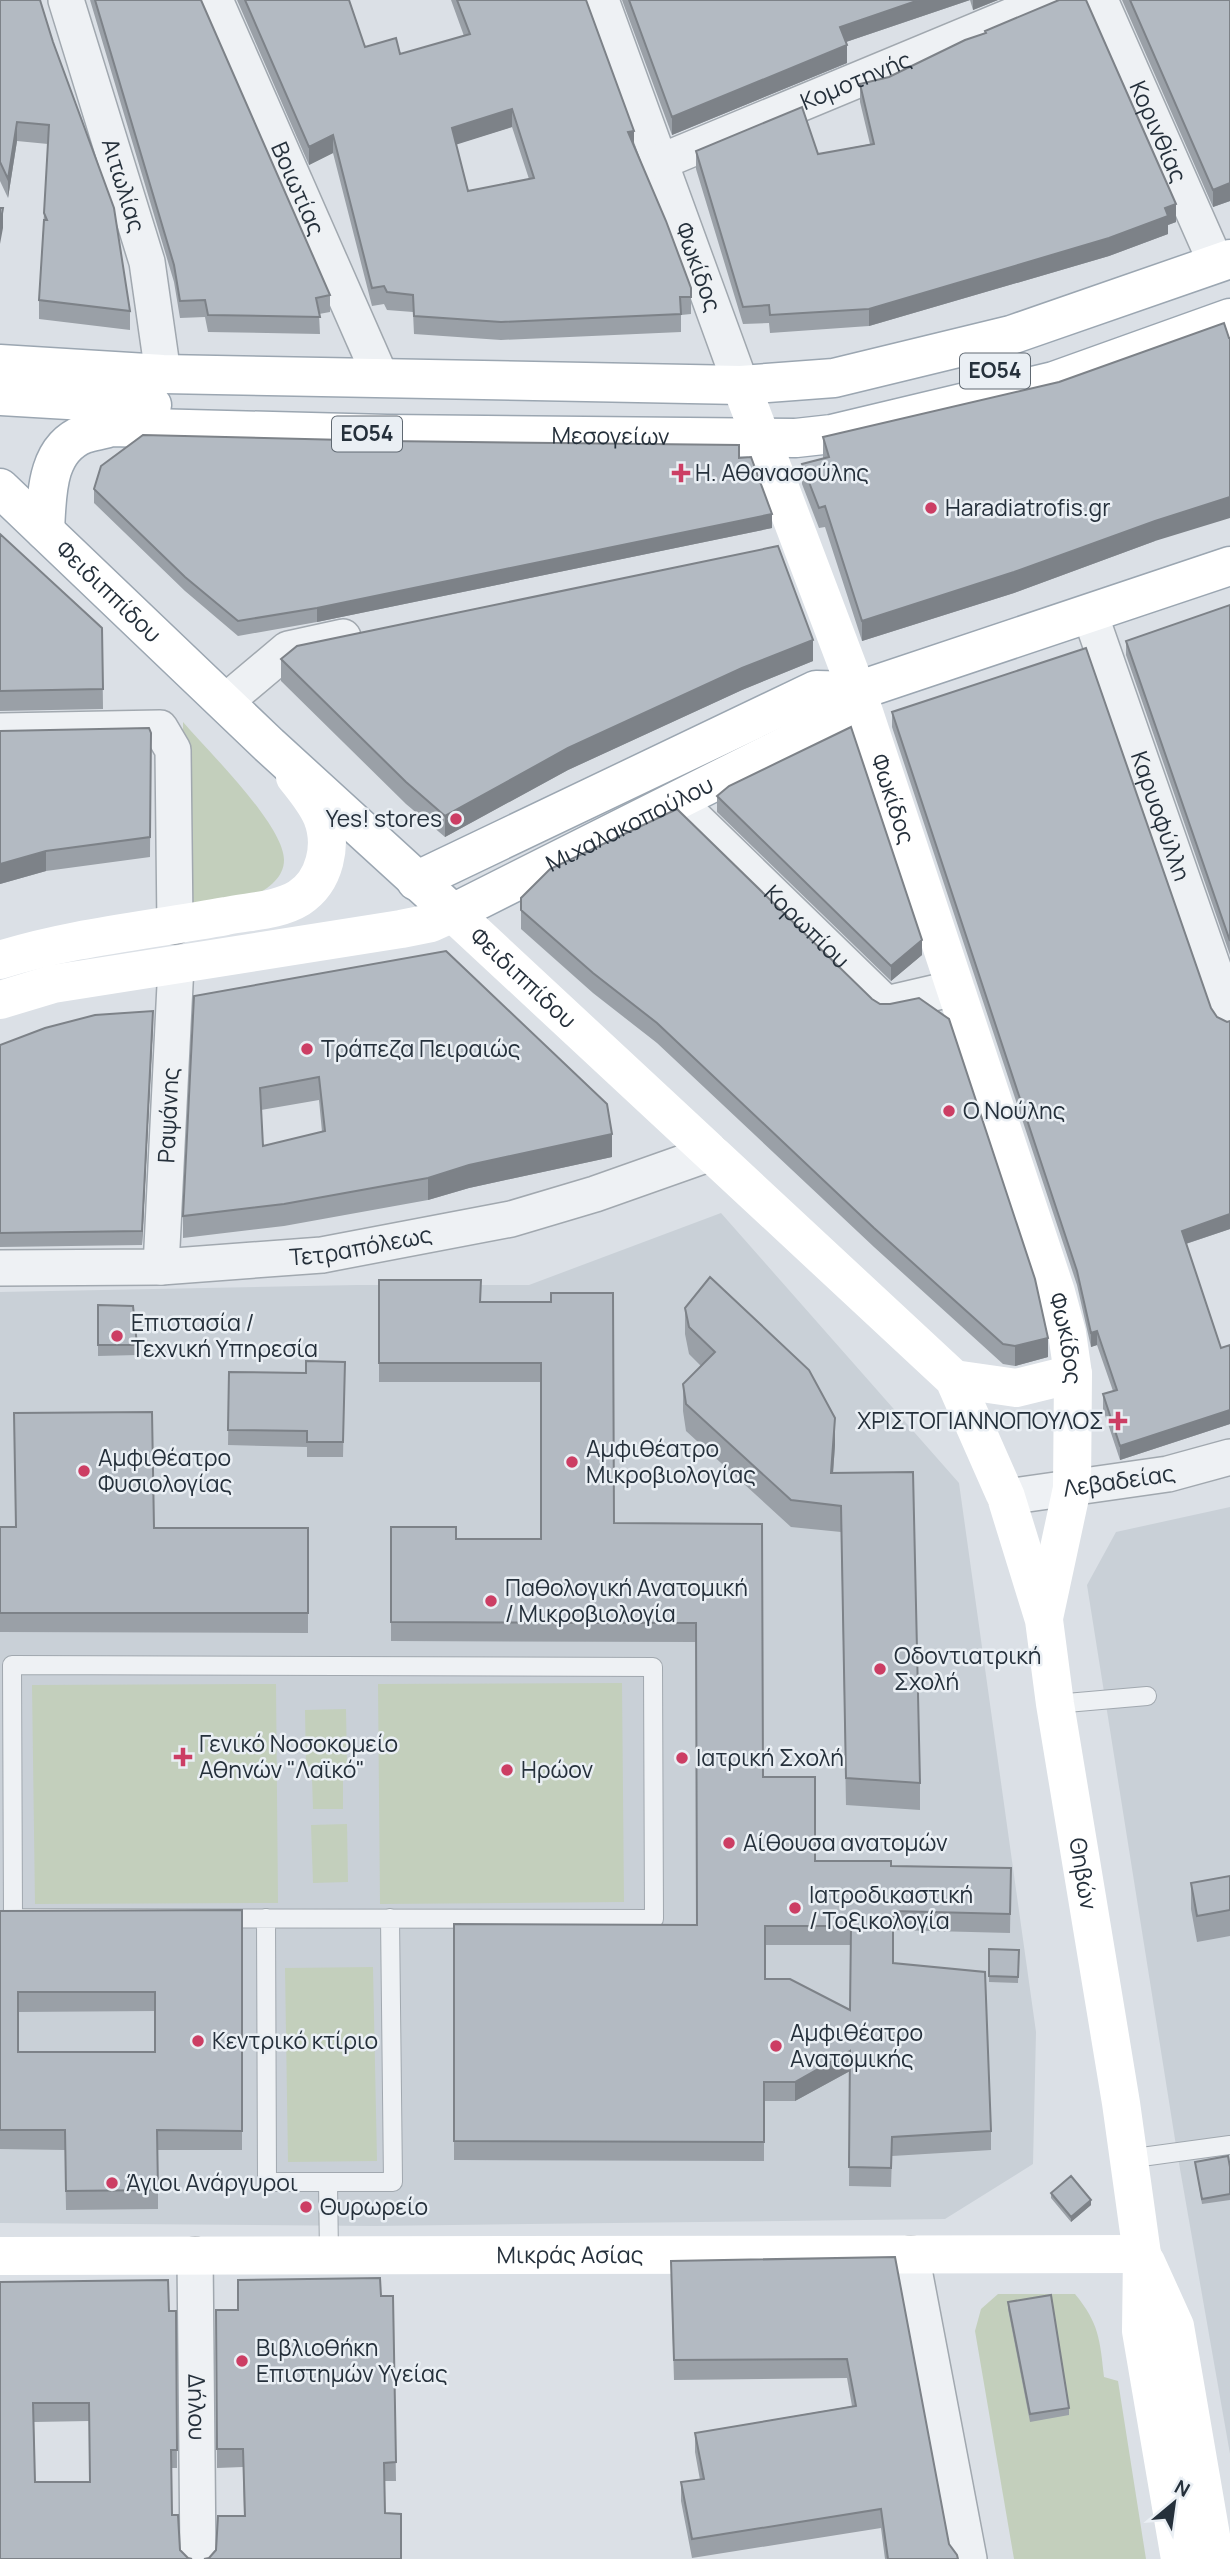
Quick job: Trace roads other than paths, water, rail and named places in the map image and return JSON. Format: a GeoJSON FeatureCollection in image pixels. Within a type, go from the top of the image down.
{"type":"FeatureCollection","features":[{"type":"Feature","properties":{"kind":"main road","name":"Μεσογείων"},"geometry":{"type":"LineString","coordinates":[[45,531],[49,480],[55,462],[66,447],[82,435],[111,427],[752,413],[834,378],[907,362],[1034,328],[1225,271]]}},
{"type":"Feature","properties":{"kind":"main road","name":"Μεσογείων"},"geometry":{"type":"LineString","coordinates":[[0,364],[163,374],[381,378],[752,413],[832,435],[1042,384],[1230,318]]}},
{"type":"Feature","properties":{"kind":"main road","name":"Μεσογείων"},"geometry":{"type":"LineString","coordinates":[[0,396],[161,406],[752,413]]}},
{"type":"Feature","properties":{"kind":"main road","name":"Φωκίδος"},"geometry":{"type":"LineString","coordinates":[[752,413],[786,546],[857,691],[1056,1292],[1067,1333],[1073,1374],[1072,1488],[1044,1620]]}},
{"type":"Feature","properties":{"kind":"main road","name":"Φειδιππίδου"},"geometry":{"type":"LineString","coordinates":[[0,488],[269,745],[954,1379],[1006,1497]]}},
{"type":"Feature","properties":{"kind":"main road","name":"Μιχαλακοπούλου"},"geometry":{"type":"LineString","coordinates":[[0,1000],[53,984],[431,923],[828,724],[857,691],[1230,566]]}},
{"type":"Feature","properties":{"kind":"main road"},"geometry":{"type":"LineString","coordinates":[[416,881],[816,690],[857,691]]}},
{"type":"Feature","properties":{"kind":"main road"},"geometry":{"type":"LineString","coordinates":[[0,960],[45,946],[175,926],[279,906],[299,897],[316,881],[326,860],[327,839],[321,817],[302,786],[269,745]]}},
{"type":"Feature","properties":{"kind":"main road"},"geometry":{"type":"LineString","coordinates":[[954,1379],[1016,1388],[1073,1374]]}},
{"type":"Feature","properties":{"kind":"main road","name":"Θηβών"},"geometry":{"type":"LineString","coordinates":[[1006,1497],[1044,1620],[1055,1704],[1109,2024],[1142,2254],[1140,2330],[1180,2559]]}},
{"type":"Feature","properties":{"kind":"main road","name":"Θηβών"},"geometry":{"type":"LineString","coordinates":[[1142,2254],[1175,2326],[1215,2559]]}},
{"type":"Feature","properties":{"kind":"main road","name":"Μικράς Ασίας"},"geometry":{"type":"LineString","coordinates":[[0,2256],[1142,2254]]}},
{"type":"Feature","properties":{"kind":"street","name":"Αιτωλίας"},"geometry":{"type":"LineString","coordinates":[[66,0],[147,262],[163,374]]}},
{"type":"Feature","properties":{"kind":"street","name":"Βοιωτίας"},"geometry":{"type":"LineString","coordinates":[[215,0],[381,378]]}},
{"type":"Feature","properties":{"kind":"street","name":"Φωκίδος"},"geometry":{"type":"LineString","coordinates":[[601,0],[752,413]]}},
{"type":"Feature","properties":{"kind":"street","name":"Κομοτηνής"},"geometry":{"type":"LineString","coordinates":[[660,162],[1050,0]]}},
{"type":"Feature","properties":{"kind":"street","name":"Κορινθίας"},"geometry":{"type":"LineString","coordinates":[[1100,0],[1225,271]]}},
{"type":"Feature","properties":{"kind":"street","name":"Καρυοφύλλη"},"geometry":{"type":"LineString","coordinates":[[1090,614],[1230,1016]]}},
{"type":"Feature","properties":{"kind":"street"},"geometry":{"type":"LineString","coordinates":[[225,702],[289,649],[369,632]]}},
{"type":"Feature","properties":{"kind":"street"},"geometry":{"type":"LineString","coordinates":[[0,731],[160,728],[173,750],[175,926]]}},
{"type":"Feature","properties":{"kind":"street","name":"Κορωπίου"},"geometry":{"type":"LineString","coordinates":[[676,800],[886,1004],[955,988]]}},
{"type":"Feature","properties":{"kind":"street","name":"Ραψάνης"},"geometry":{"type":"LineString","coordinates":[[161,1267],[176,965]]}},
{"type":"Feature","properties":{"kind":"street","name":"Τετραπόλεως"},"geometry":{"type":"LineString","coordinates":[[0,1268],[161,1267],[322,1255],[511,1219],[595,1194],[711,1153]]}},
{"type":"Feature","properties":{"kind":"street","name":"Λεβαδείας"},"geometry":{"type":"LineString","coordinates":[[1006,1497],[1168,1474],[1230,1457]]}},
{"type":"Feature","properties":{"kind":"street"},"geometry":{"type":"LineString","coordinates":[[911,2254],[969,2559]]}},
{"type":"Feature","properties":{"kind":"street","name":"Δήλου"},"geometry":{"type":"LineString","coordinates":[[195,2255],[198,2559]]}},
{"type":"Feature","properties":{"kind":"lane"},"geometry":{"type":"LineString","coordinates":[[12,1665],[653,1667],[654,1919],[390,1919],[13,1918],[12,1665]]}},
{"type":"Feature","properties":{"kind":"lane"},"geometry":{"type":"LineString","coordinates":[[1055,1704],[1147,1696]]}},
{"type":"Feature","properties":{"kind":"lane"},"geometry":{"type":"LineString","coordinates":[[266,1918],[267,2182],[393,2182],[390,1919]]}},
{"type":"Feature","properties":{"kind":"lane"},"geometry":{"type":"LineString","coordinates":[[1127,2159],[1230,2145]]}},
{"type":"Feature","properties":{"kind":"lane"},"geometry":{"type":"LineString","coordinates":[[328,2182],[329,2255]]}},
{"type":"Feature","properties":{"kind":"place","name":"Η. Αθανασούλης"},"geometry":{"type":"Point","coordinates":[681,473]}},
{"type":"Feature","properties":{"kind":"place","name":"Haradiatrofis.gr"},"geometry":{"type":"Point","coordinates":[931,508]}},
{"type":"Feature","properties":{"kind":"place","name":"Yes! stores"},"geometry":{"type":"Point","coordinates":[456,819]}},
{"type":"Feature","properties":{"kind":"place","name":"Τράπεζα Πειραιώς"},"geometry":{"type":"Point","coordinates":[307,1049]}},
{"type":"Feature","properties":{"kind":"place","name":"Ο Νούλης"},"geometry":{"type":"Point","coordinates":[949,1111]}},
{"type":"Feature","properties":{"kind":"place","name":"Επιστασία / Τεχνική Υπηρεσία"},"geometry":{"type":"Point","coordinates":[117,1336]}},
{"type":"Feature","properties":{"kind":"place","name":"ΧΡΙΣΤΟΓΙΑΝΝΟΠΟΥΛΟΣ"},"geometry":{"type":"Point","coordinates":[1118,1421]}},
{"type":"Feature","properties":{"kind":"place","name":"Αμφιθέατρο Μικροβιολογίας"},"geometry":{"type":"Point","coordinates":[572,1462]}},
{"type":"Feature","properties":{"kind":"place","name":"Αμφιθέατρο Φυσιολογίας"},"geometry":{"type":"Point","coordinates":[84,1471]}},
{"type":"Feature","properties":{"kind":"place","name":"Παθολογική Ανατομική / Μικροβιολογία"},"geometry":{"type":"Point","coordinates":[491,1601]}},
{"type":"Feature","properties":{"kind":"place","name":"Οδοντιατρική Σχολή"},"geometry":{"type":"Point","coordinates":[880,1669]}},
{"type":"Feature","properties":{"kind":"place","name":"Γενικό Νοσοκομείο Αθηνών \"Λαϊκό\""},"geometry":{"type":"Point","coordinates":[183,1757]}},
{"type":"Feature","properties":{"kind":"place","name":"Ιατρική Σχολή"},"geometry":{"type":"Point","coordinates":[682,1758]}},
{"type":"Feature","properties":{"kind":"place","name":"Ηρώον"},"geometry":{"type":"Point","coordinates":[507,1770]}},
{"type":"Feature","properties":{"kind":"place","name":"Αίθουσα ανατομών"},"geometry":{"type":"Point","coordinates":[729,1843]}},
{"type":"Feature","properties":{"kind":"place","name":"Ιατροδικαστική / Τοξικολογία"},"geometry":{"type":"Point","coordinates":[795,1908]}},
{"type":"Feature","properties":{"kind":"place","name":"Κεντρικό κτίριο"},"geometry":{"type":"Point","coordinates":[198,2041]}},
{"type":"Feature","properties":{"kind":"place","name":"Αμφιθέατρο Ανατομικής"},"geometry":{"type":"Point","coordinates":[776,2046]}},
{"type":"Feature","properties":{"kind":"place","name":"Άγιοι Ανάργυροι"},"geometry":{"type":"Point","coordinates":[112,2183]}},
{"type":"Feature","properties":{"kind":"place","name":"Θυρωρείο"},"geometry":{"type":"Point","coordinates":[306,2207]}},
{"type":"Feature","properties":{"kind":"place","name":"Βιβλιοθήκη Επιστημών Υγείας"},"geometry":{"type":"Point","coordinates":[242,2361]}}]}
